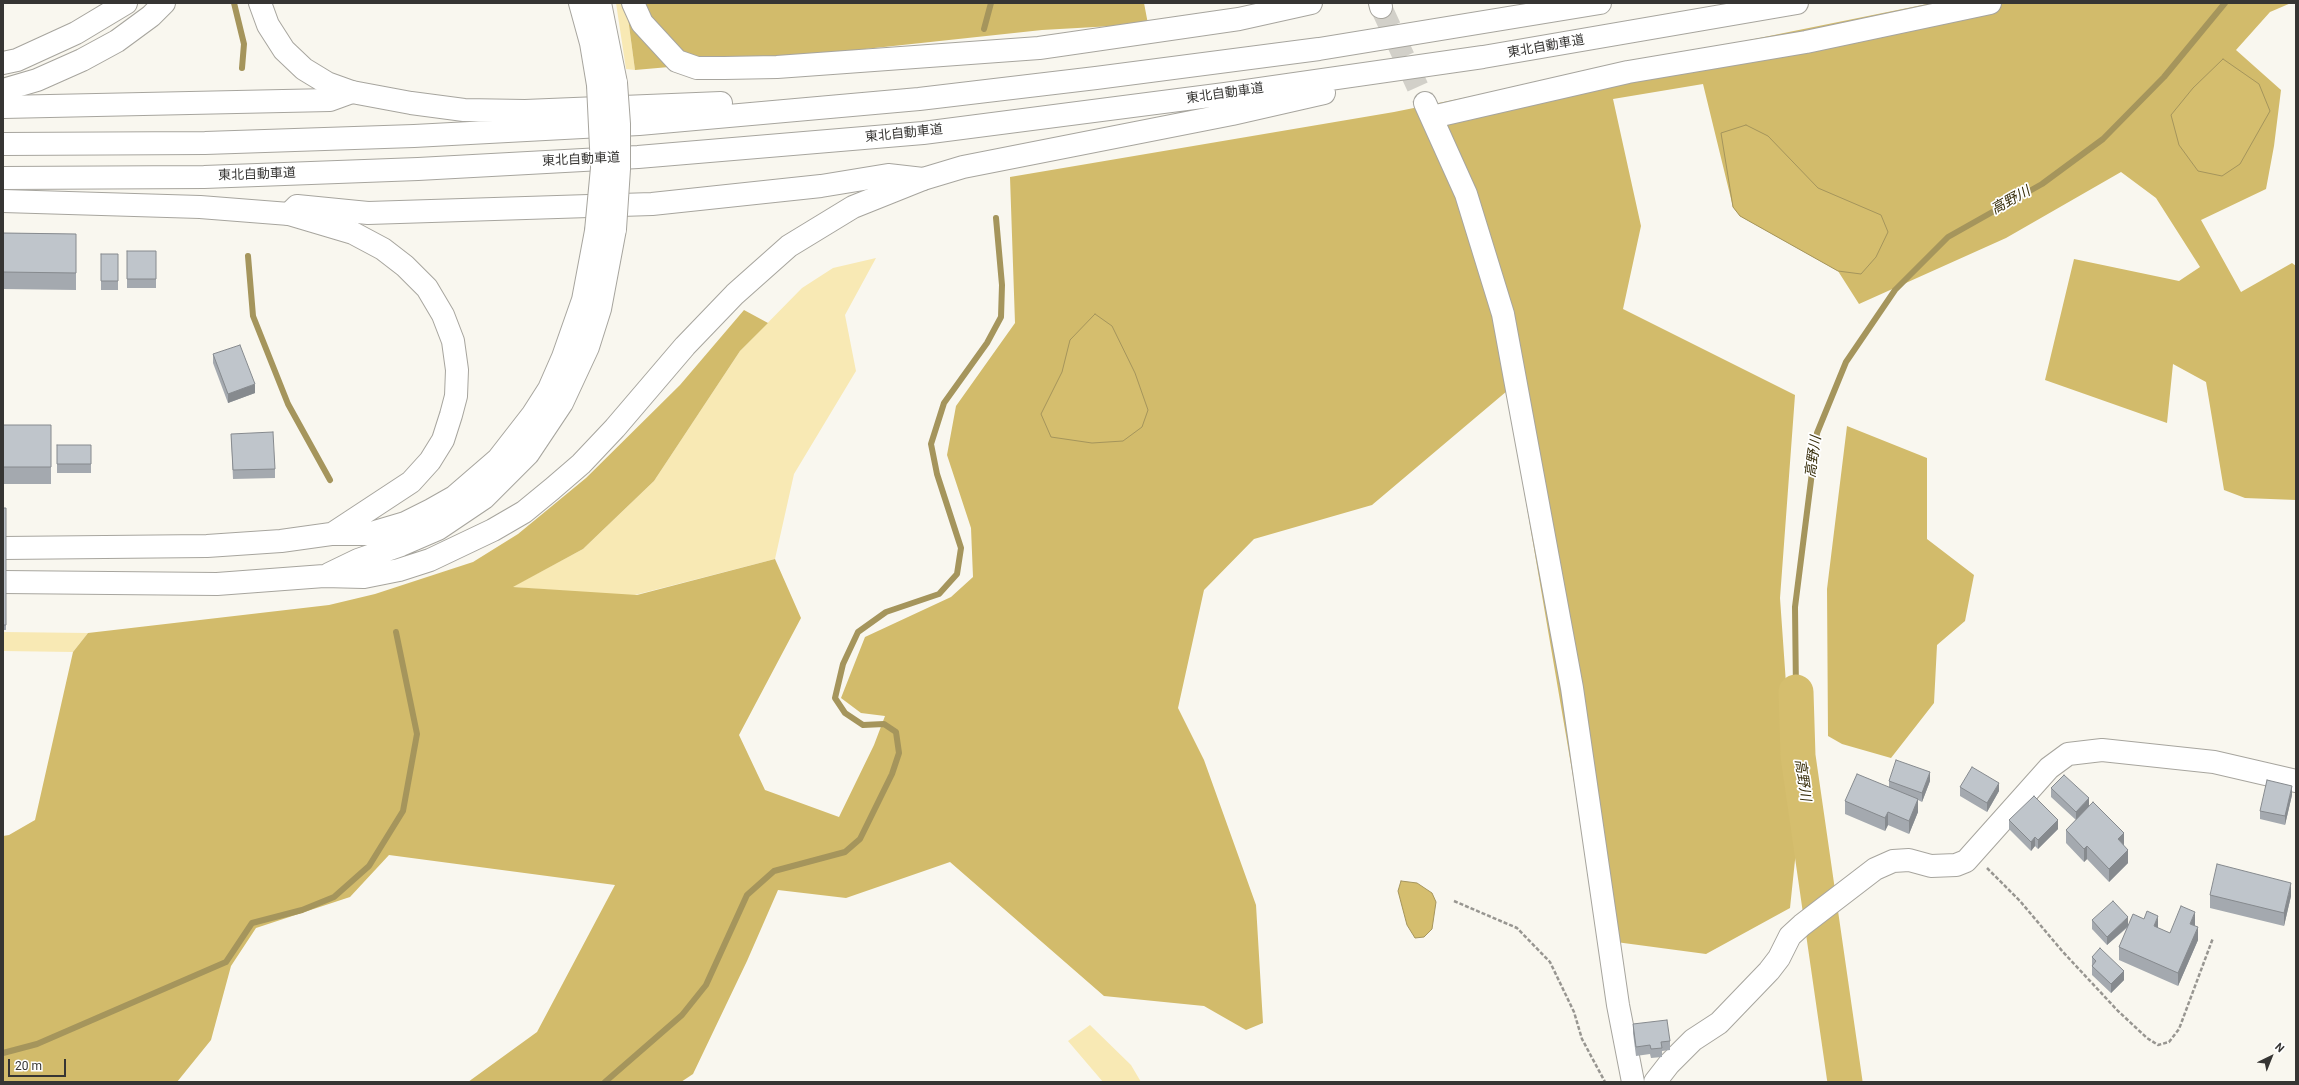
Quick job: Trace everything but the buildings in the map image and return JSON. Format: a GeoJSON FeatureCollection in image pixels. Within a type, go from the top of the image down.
{"type":"FeatureCollection","features":[{"type":"Feature","properties":{"kind":"main road"},"geometry":{"type":"LineString","coordinates":[[3,63],[17,60],[76,32],[126,3]]}},
{"type":"Feature","properties":{"kind":"main road"},"geometry":{"type":"LineString","coordinates":[[3,90],[37,80],[82,60],[117,41],[151,16],[164,3]]}},
{"type":"Feature","properties":{"kind":"main road"},"geometry":{"type":"LineString","coordinates":[[260,3],[268,25],[284,50],[304,69],[327,83],[352,92],[411,103],[464,110],[525,111],[638,105],[919,99]]}},
{"type":"Feature","properties":{"kind":"main road"},"geometry":{"type":"LineString","coordinates":[[3,548],[207,546],[281,541],[331,534],[368,534],[405,523],[454,497],[498,459],[545,395],[563,357],[606,230],[619,169],[619,124],[607,84],[591,43],[580,3]]}},
{"type":"Feature","properties":{"kind":"main road"},"geometry":{"type":"LineString","coordinates":[[600,3],[607,84]]}},
{"type":"Feature","properties":{"kind":"main road"},"geometry":{"type":"LineString","coordinates":[[633,3],[642,23],[677,61],[697,68],[724,68],[777,67],[1039,48],[1239,19],[1311,3]]}},
{"type":"Feature","properties":{"kind":"main road"},"geometry":{"type":"LineString","coordinates":[[3,144],[206,144],[514,132],[639,124],[919,99],[1319,49],[1600,3]]}},
{"type":"Feature","properties":{"kind":"main road","name":"東北自動車道"},"geometry":{"type":"LineString","coordinates":[[3,178],[204,177],[418,169],[638,157],[923,132],[1225,94],[1483,57],[1797,3]]}},
{"type":"Feature","properties":{"kind":"main road"},"geometry":{"type":"LineString","coordinates":[[1633,1082],[1618,1005],[1572,688],[1503,314],[1466,194],[1428,110],[1628,72],[1806,42],[1990,3]]}},
{"type":"Feature","properties":{"kind":"main road"},"geometry":{"type":"LineString","coordinates":[[3,582],[217,584],[324,576],[364,577],[399,570],[459,547],[524,512],[581,464],[616,428],[685,346],[735,294],[764,267],[790,246],[853,207],[922,179],[1021,154],[1232,114],[1483,57]]}},
{"type":"Feature","properties":{"kind":"main road"},"geometry":{"type":"LineString","coordinates":[[3,107],[330,100],[352,92]]}},
{"type":"Feature","properties":{"kind":"main road"},"geometry":{"type":"LineString","coordinates":[[289,214],[297,206],[368,213],[652,204],[820,186],[888,175],[922,179]]}},
{"type":"Feature","properties":{"kind":"main road"},"geometry":{"type":"LineString","coordinates":[[3,201],[200,206],[289,214],[352,233],[383,249],[405,266],[427,288],[443,315],[453,341],[457,370],[456,396],[443,440],[430,461],[411,482],[331,534]]}},
{"type":"Feature","properties":{"kind":"main road"},"geometry":{"type":"LineString","coordinates":[[324,576],[358,560],[401,546],[438,529],[484,498],[528,454],[562,403],[588,347],[600,309],[606,230]]}},
{"type":"Feature","properties":{"kind":"main road"},"geometry":{"type":"LineString","coordinates":[[1655,1082],[1693,1040],[1719,1023],[1769,971],[1779,958],[1790,936],[1843,892],[1876,869],[1893,861],[1909,860],[1931,866],[1956,865],[1966,861],[2049,768],[2068,754],[2102,750],[2214,762],[2296,781]]}},
{"type":"Feature","properties":{"kind":"path"},"geometry":{"type":"LineString","coordinates":[[1972,855],[2000,880],[2118,1011],[2147,1038],[2158,1045],[2169,1042],[2180,1029],[2213,938]]}},
{"type":"Feature","properties":{"kind":"path"},"geometry":{"type":"LineString","coordinates":[[1454,901],[1517,928],[1550,962],[1574,1012],[1582,1039],[1605,1082]]}},
{"type":"Feature","properties":{"kind":"shaded area"},"geometry":{"type":"Polygon","coordinates":[[[616,3],[626,3],[635,70],[626,69],[616,3]]]}},
{"type":"Feature","properties":{"kind":"shaded area"},"geometry":{"type":"Polygon","coordinates":[[[626,3],[1144,3],[1148,24],[1042,30],[828,53],[635,70],[626,3]]]}},
{"type":"Feature","properties":{"kind":"shaded area"},"geometry":{"type":"Polygon","coordinates":[[[1932,3],[2291,3],[2270,12],[2236,50],[2281,90],[2274,146],[2266,189],[2201,220],[2241,292],[2292,263],[2296,266],[2296,500],[2245,498],[2224,490],[2206,382],[2173,364],[2167,423],[2045,380],[2074,259],[2179,281],[2200,267],[2156,198],[2121,172],[2006,238],[1859,304],[1838,271],[1740,216],[1733,207],[1703,84],[1613,99],[1641,226],[1623,309],[1795,395],[1780,598],[1797,841],[1790,908],[1706,954],[1601,940],[1507,391],[1372,505],[1254,539],[1204,590],[1178,708],[1204,760],[1256,905],[1263,1023],[1246,1030],[1204,1006],[1104,996],[950,862],[846,898],[778,890],[747,961],[693,1074],[681,1082],[468,1082],[537,1032],[615,885],[389,855],[350,897],[256,928],[231,966],[211,1040],[177,1082],[3,1082],[3,836],[9,835],[35,820],[73,652],[88,633],[329,605],[375,594],[473,562],[518,534],[586,478],[680,385],[744,310],[768,323],[740,351],[654,481],[583,549],[513,587],[637,595],[775,559],[801,618],[739,735],[765,790],[839,817],[874,745],[885,716],[861,713],[841,698],[865,637],[951,597],[973,577],[971,528],[947,455],[956,406],[1015,323],[1010,177],[1394,112],[1932,3]]]}},
{"type":"Feature","properties":{"kind":"shaded area"},"geometry":{"type":"Polygon","coordinates":[[[2223,59],[2259,84],[2270,111],[2240,164],[2222,176],[2198,171],[2179,145],[2171,115],[2193,88],[2223,59]]]}},
{"type":"Feature","properties":{"kind":"shaded area"},"geometry":{"type":"Polygon","coordinates":[[[1746,125],[1768,136],[1818,188],[1881,215],[1888,232],[1876,257],[1861,274],[1838,271],[1740,216],[1733,207],[1721,133],[1746,125]]]}},
{"type":"Feature","properties":{"kind":"shaded area"},"geometry":{"type":"Polygon","coordinates":[[[876,258],[845,315],[856,371],[794,474],[775,559],[631,596],[512,587],[583,549],[654,481],[740,351],[802,288],[833,268],[876,258]]]}},
{"type":"Feature","properties":{"kind":"shaded area"},"geometry":{"type":"Polygon","coordinates":[[[1095,314],[1112,326],[1135,373],[1148,410],[1142,427],[1123,441],[1092,443],[1051,437],[1041,414],[1062,372],[1070,340],[1095,314]]]}},
{"type":"Feature","properties":{"kind":"shaded area"},"geometry":{"type":"Polygon","coordinates":[[[1847,426],[1927,458],[1927,539],[1974,575],[1965,621],[1937,645],[1934,703],[1891,758],[1842,744],[1828,736],[1827,589],[1847,426]]]}},
{"type":"Feature","properties":{"kind":"shaded area"},"geometry":{"type":"Polygon","coordinates":[[[3,632],[88,633],[73,652],[3,651],[3,632]]]}},
{"type":"Feature","properties":{"kind":"shaded area"},"geometry":{"type":"Polygon","coordinates":[[[1401,881],[1417,883],[1432,893],[1436,902],[1432,929],[1424,937],[1415,938],[1407,925],[1398,891],[1401,881]]]}},
{"type":"Feature","properties":{"kind":"shaded area"},"geometry":{"type":"Polygon","coordinates":[[[1090,1025],[1131,1065],[1141,1082],[1103,1082],[1068,1041],[1090,1025]]]}},
{"type":"Feature","properties":{"kind":"waterway"},"geometry":{"type":"LineString","coordinates":[[234,3],[244,44],[242,68]]}},
{"type":"Feature","properties":{"kind":"waterway"},"geometry":{"type":"LineString","coordinates":[[984,29],[991,3]]}},
{"type":"Feature","properties":{"kind":"waterway","name":"高野川"},"geometry":{"type":"LineString","coordinates":[[1796,692],[1795,607],[1817,433],[1846,362],[1895,290],[1948,237],[2042,184],[2103,139],[2164,77],[2225,3]]}},
{"type":"Feature","properties":{"kind":"waterway"},"geometry":{"type":"LineString","coordinates":[[605,1082],[682,1015],[706,985],[747,895],[774,871],[845,852],[860,839],[892,774],[899,753],[896,732],[884,724],[863,725],[845,713],[835,698],[843,664],[858,632],[886,612],[939,594],[957,574],[961,548],[937,474],[931,444],[944,403],[987,343],[1001,317],[1002,285],[996,218]]}},
{"type":"Feature","properties":{"kind":"waterway"},"geometry":{"type":"LineString","coordinates":[[248,256],[253,316],[288,404],[330,480]]}},
{"type":"Feature","properties":{"kind":"waterway"},"geometry":{"type":"LineString","coordinates":[[3,1053],[37,1044],[226,962],[252,923],[302,910],[334,897],[369,866],[403,811],[417,734],[396,632]]}},
{"type":"Feature","properties":{"kind":"waterway","name":"高野川"},"geometry":{"type":"LineString","coordinates":[[1796,692],[1798,756],[1845,1082]]}},
{"type":"Feature","properties":{"kind":"tunnel"},"geometry":{"type":"LineString","coordinates":[[1381,7],[1425,103]]}}]}
